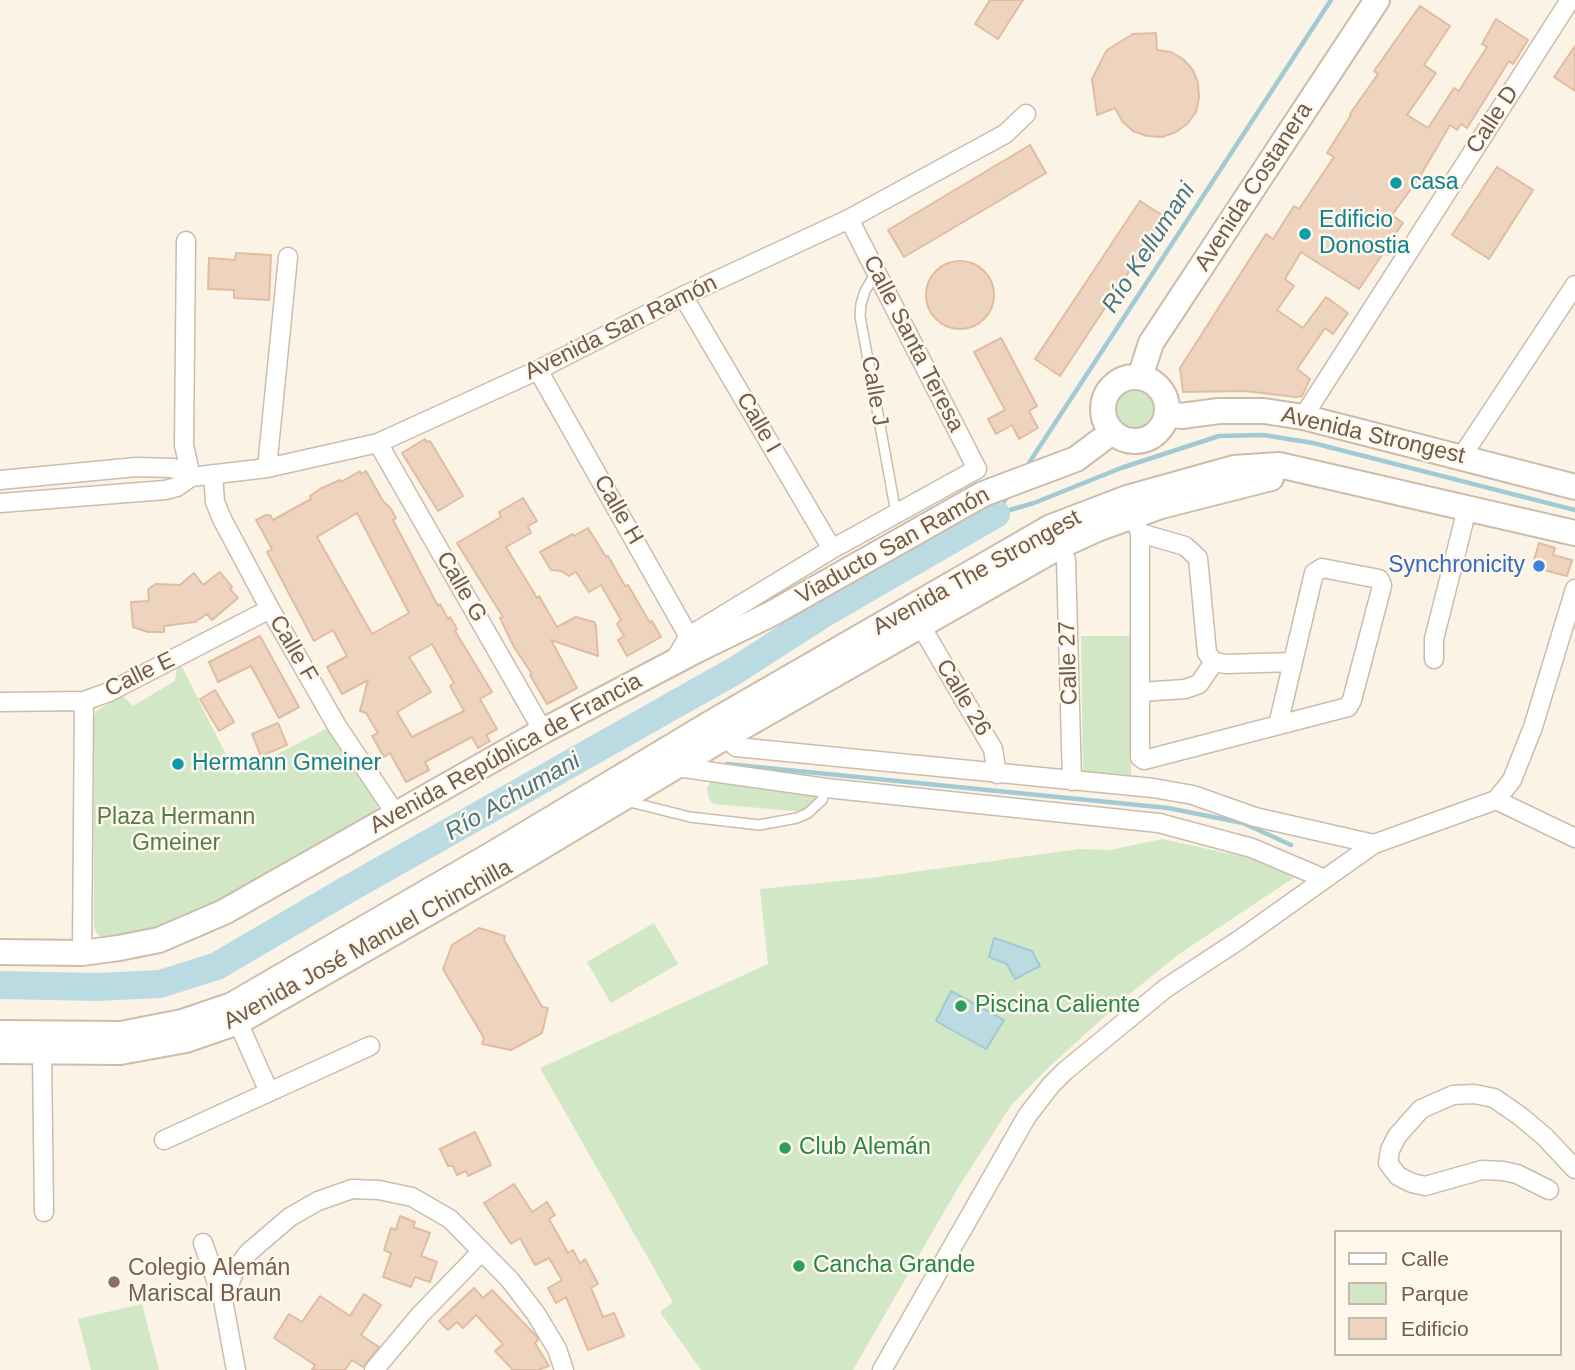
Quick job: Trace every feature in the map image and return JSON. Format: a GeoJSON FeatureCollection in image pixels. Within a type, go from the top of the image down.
{"type":"FeatureCollection","features":[{"type":"Feature","properties":{"kind":"street","name":"Avenida Costanera"},"geometry":{"type":"LineString","coordinates":[[1140,377],[1151,342],[1377,0]]}},
{"type":"Feature","properties":{"kind":"street","name":"Calle D"},"geometry":{"type":"LineString","coordinates":[[1303,417],[1570,0]]}},
{"type":"Feature","properties":{"kind":"street","name":"Avenida San Ramón"},"geometry":{"type":"LineString","coordinates":[[0,503],[165,490],[177,487],[191,477],[267,468],[378,443],[538,370],[684,296],[849,219],[1005,134],[1026,114]]}},
{"type":"Feature","properties":{"kind":"street","name":"Calle Santa Teresa"},"geometry":{"type":"LineString","coordinates":[[849,219],[977,468],[896,513]]}},
{"type":"Feature","properties":{"kind":"street"},"geometry":{"type":"LineString","coordinates":[[186,241],[184,445],[191,477]]}},
{"type":"Feature","properties":{"kind":"street"},"geometry":{"type":"LineString","coordinates":[[267,468],[288,257]]}},
{"type":"Feature","properties":{"kind":"street"},"geometry":{"type":"LineString","coordinates":[[1462,456],[1575,285]]}},
{"type":"Feature","properties":{"kind":"street","name":"Calle I"},"geometry":{"type":"LineString","coordinates":[[684,296],[832,549]]}},
{"type":"Feature","properties":{"kind":"street","name":"Calle H"},"geometry":{"type":"LineString","coordinates":[[538,370],[693,643]]}},
{"type":"Feature","properties":{"kind":"street"},"geometry":{"type":"LineString","coordinates":[[1140,377],[1161,390],[1167,414],[1164,425],[1148,439],[1128,440],[1112,432],[1104,416],[1106,396],[1120,381],[1140,377]]}},
{"type":"Feature","properties":{"kind":"street","name":"Avenida Strongest"},"geometry":{"type":"LineString","coordinates":[[1167,414],[1181,416],[1219,411],[1264,411],[1303,417],[1575,486]]}},
{"type":"Feature","properties":{"kind":"street","name":"Viaducto San Ramón"},"geometry":{"type":"LineString","coordinates":[[673,663],[693,643],[771,614],[983,494],[1076,459],[1112,432]]}},
{"type":"Feature","properties":{"kind":"street","name":"Calle G"},"geometry":{"type":"LineString","coordinates":[[378,443],[543,731]]}},
{"type":"Feature","properties":{"kind":"street","name":"Avenida San Ramón"},"geometry":{"type":"LineString","coordinates":[[0,480],[136,467],[173,468],[191,477]]}},
{"type":"Feature","properties":{"kind":"street","name":"Calle F"},"geometry":{"type":"LineString","coordinates":[[213,474],[215,502],[222,519],[270,609],[337,726],[395,813]]}},
{"type":"Feature","properties":{"kind":"street","name":"Avenida The Strongest"},"geometry":{"type":"LineString","coordinates":[[666,760],[1055,537],[1249,482],[1317,474],[1575,533]]}},
{"type":"Feature","properties":{"kind":"street"},"geometry":{"type":"LineString","coordinates":[[1434,659],[1434,639],[1467,509]]}},
{"type":"Feature","properties":{"kind":"street"},"geometry":{"type":"LineString","coordinates":[[693,643],[832,549],[896,513]]}},
{"type":"Feature","properties":{"kind":"street"},"geometry":{"type":"LineString","coordinates":[[1134,515],[1185,546],[1198,558],[1207,653],[1214,662],[1293,662]]}},
{"type":"Feature","properties":{"kind":"street"},"geometry":{"type":"LineString","coordinates":[[1134,515],[1140,757],[1144,760],[1348,707],[1382,586],[1379,579],[1322,568],[1314,573],[1278,725]]}},
{"type":"Feature","properties":{"kind":"street","name":"Calle 27"},"geometry":{"type":"LineString","coordinates":[[1055,537],[1066,560],[1072,781]]}},
{"type":"Feature","properties":{"kind":"street"},"geometry":{"type":"LineString","coordinates":[[881,1370],[1027,1116],[1051,1085],[1166,988],[1374,844],[1496,800],[1512,780],[1533,727],[1575,589]]}},
{"type":"Feature","properties":{"kind":"street","name":"Calle E"},"geometry":{"type":"LineString","coordinates":[[0,702],[85,701],[109,692],[270,609]]}},
{"type":"Feature","properties":{"kind":"street","name":"Calle 26"},"geometry":{"type":"LineString","coordinates":[[916,617],[993,749],[997,774]]}},
{"type":"Feature","properties":{"kind":"street"},"geometry":{"type":"LineString","coordinates":[[1140,692],[1185,689],[1199,684],[1214,662]]}},
{"type":"Feature","properties":{"kind":"street","name":"Avenida República de Francia"},"geometry":{"type":"LineString","coordinates":[[0,952],[82,953],[119,948],[159,940],[198,925],[543,731],[673,663]]}},
{"type":"Feature","properties":{"kind":"street"},"geometry":{"type":"LineString","coordinates":[[82,953],[85,701]]}},
{"type":"Feature","properties":{"kind":"street"},"geometry":{"type":"LineString","coordinates":[[720,728],[736,747],[1153,788],[1193,796],[1255,817],[1374,844]]}},
{"type":"Feature","properties":{"kind":"street"},"geometry":{"type":"LineString","coordinates":[[666,760],[826,788],[1159,823],[1252,848],[1325,879]]}},
{"type":"Feature","properties":{"kind":"street","name":"Avenida José Manuel Chinchilla"},"geometry":{"type":"LineString","coordinates":[[501,860],[621,800],[666,760]]}},
{"type":"Feature","properties":{"kind":"street","name":"Avenida José Manuel Chinchilla"},"geometry":{"type":"LineString","coordinates":[[0,1051],[42,1042],[121,1034],[235,1014],[501,860],[666,760]]}},
{"type":"Feature","properties":{"kind":"street"},"geometry":{"type":"LineString","coordinates":[[1496,800],[1575,838]]}},
{"type":"Feature","properties":{"kind":"street"},"geometry":{"type":"LineString","coordinates":[[235,1014],[269,1092]]}},
{"type":"Feature","properties":{"kind":"street","name":"Avenida José Manuel Chinchilla"},"geometry":{"type":"LineString","coordinates":[[0,1032],[42,1042]]}},
{"type":"Feature","properties":{"kind":"street"},"geometry":{"type":"LineString","coordinates":[[42,1042],[44,1212]]}},
{"type":"Feature","properties":{"kind":"street"},"geometry":{"type":"LineString","coordinates":[[164,1140],[370,1046]]}},
{"type":"Feature","properties":{"kind":"street"},"geometry":{"type":"LineString","coordinates":[[1549,1190],[1517,1174],[1503,1171],[1482,1170],[1425,1185],[1412,1183],[1398,1176],[1388,1163],[1390,1150],[1397,1136],[1421,1109],[1453,1095],[1474,1094],[1494,1098],[1520,1116],[1575,1168]]}},
{"type":"Feature","properties":{"kind":"street"},"geometry":{"type":"LineString","coordinates":[[223,1300],[235,1270],[249,1252],[290,1217],[318,1201],[352,1189],[379,1190],[412,1197],[450,1219],[510,1280],[536,1314],[557,1349],[564,1370]]}},
{"type":"Feature","properties":{"kind":"street"},"geometry":{"type":"LineString","coordinates":[[203,1243],[223,1300],[236,1370]]}},
{"type":"Feature","properties":{"kind":"street"},"geometry":{"type":"LineString","coordinates":[[374,1370],[420,1315],[482,1251]]}},
{"type":"Feature","properties":{"kind":"lane","name":"Calle J"},"geometry":{"type":"LineString","coordinates":[[877,272],[865,291],[860,316],[896,513]]}},
{"type":"Feature","properties":{"kind":"lane"},"geometry":{"type":"LineString","coordinates":[[621,800],[690,817],[759,825],[808,813],[822,800],[826,788]]}},
{"type":"Feature","properties":{"kind":"green space"},"geometry":{"type":"Polygon","coordinates":[[[1134,384],[1151,391],[1158,408],[1151,425],[1134,432],[1117,425],[1110,408],[1117,391],[1134,384]]]}},
{"type":"Feature","properties":{"kind":"green space"},"geometry":{"type":"Polygon","coordinates":[[[1081,636],[1131,636],[1131,777],[1083,774],[1081,636]]]}},
{"type":"Feature","properties":{"kind":"green space","name":"Plaza Hermann Gmeiner"},"geometry":{"type":"Polygon","coordinates":[[[181,665],[236,775],[330,727],[377,805],[377,810],[190,918],[144,933],[105,938],[98,935],[94,927],[93,719],[96,711],[123,696],[133,706],[175,681],[177,668],[181,665]]]}},
{"type":"Feature","properties":{"kind":"green space"},"geometry":{"type":"Polygon","coordinates":[[[711,780],[821,792],[822,801],[805,812],[714,804],[709,799],[707,788],[711,780]]]}},
{"type":"Feature","properties":{"kind":"green space","name":"Club Alemán"},"geometry":{"type":"Polygon","coordinates":[[[1162,839],[1286,866],[1295,877],[1179,954],[1126,997],[1012,1104],[956,1191],[853,1370],[701,1370],[660,1312],[673,1302],[540,1068],[768,964],[760,889],[871,878],[1079,849],[1110,850],[1162,839]]]}},
{"type":"Feature","properties":{"kind":"green space"},"geometry":{"type":"Polygon","coordinates":[[[654,923],[678,964],[611,1003],[587,962],[654,923]]]}},
{"type":"Feature","properties":{"kind":"green space"},"geometry":{"type":"Polygon","coordinates":[[[142,1304],[159,1370],[91,1370],[78,1319],[142,1304]]]}},
{"type":"Feature","properties":{"kind":"water"},"geometry":{"type":"Polygon","coordinates":[[[994,938],[1032,951],[1040,966],[1015,979],[1007,964],[989,957],[994,938]]]}},
{"type":"Feature","properties":{"kind":"water","name":"Piscina Caliente"},"geometry":{"type":"Polygon","coordinates":[[[951,991],[1004,1020],[986,1049],[936,1021],[951,991]]]}},
{"type":"Feature","properties":{"kind":"building"},"geometry":{"type":"Polygon","coordinates":[[[990,0],[1023,0],[998,39],[975,24],[990,0]]]}},
{"type":"Feature","properties":{"kind":"building"},"geometry":{"type":"Polygon","coordinates":[[[1420,6],[1450,26],[1424,65],[1436,73],[1407,115],[1428,128],[1454,88],[1459,91],[1487,47],[1482,44],[1496,19],[1528,40],[1513,64],[1509,61],[1467,128],[1461,124],[1457,130],[1450,125],[1419,178],[1392,215],[1403,223],[1391,240],[1397,242],[1388,255],[1384,252],[1359,289],[1301,252],[1285,279],[1294,286],[1277,310],[1303,328],[1326,297],[1348,313],[1333,334],[1325,328],[1297,369],[1310,379],[1302,396],[1245,391],[1183,392],[1180,368],[1266,234],[1273,239],[1294,206],[1299,209],[1334,157],[1327,153],[1378,74],[1374,71],[1420,6]]]}},
{"type":"Feature","properties":{"kind":"building"},"geometry":{"type":"Polygon","coordinates":[[[1156,33],[1157,50],[1171,52],[1183,59],[1193,70],[1198,83],[1199,98],[1196,112],[1187,124],[1162,137],[1133,131],[1122,121],[1115,108],[1097,115],[1092,79],[1107,50],[1133,34],[1156,33]]]}},
{"type":"Feature","properties":{"kind":"building"},"geometry":{"type":"Polygon","coordinates":[[[1575,46],[1575,91],[1554,77],[1575,46]]]}},
{"type":"Feature","properties":{"kind":"building"},"geometry":{"type":"Polygon","coordinates":[[[1030,145],[1046,173],[904,257],[888,230],[1030,145]]]}},
{"type":"Feature","properties":{"kind":"building"},"geometry":{"type":"Polygon","coordinates":[[[1497,167],[1533,190],[1489,259],[1452,235],[1497,167]]]}},
{"type":"Feature","properties":{"kind":"building"},"geometry":{"type":"Polygon","coordinates":[[[1140,201],[1165,217],[1060,376],[1035,359],[1140,201]]]}},
{"type":"Feature","properties":{"kind":"building"},"geometry":{"type":"Polygon","coordinates":[[[236,253],[271,255],[269,300],[234,298],[234,290],[208,289],[209,258],[235,260],[236,253]]]}},
{"type":"Feature","properties":{"kind":"building"},"geometry":{"type":"Polygon","coordinates":[[[960,261],[973,264],[984,271],[991,282],[994,295],[991,308],[984,319],[973,326],[960,329],[947,326],[936,319],[929,308],[926,295],[929,282],[936,271],[947,264],[960,261]]]}},
{"type":"Feature","properties":{"kind":"building"},"geometry":{"type":"Polygon","coordinates":[[[1001,338],[1037,406],[1029,411],[1038,428],[1019,439],[1012,425],[996,434],[988,419],[1005,410],[974,352],[1001,338]]]}},
{"type":"Feature","properties":{"kind":"building"},"geometry":{"type":"Polygon","coordinates":[[[425,439],[426,442],[430,441],[463,496],[438,511],[402,453],[425,439]]]}},
{"type":"Feature","properties":{"kind":"building"},"geometry":{"type":"Polygon","coordinates":[[[360,471],[361,474],[366,471],[396,518],[393,520],[438,606],[440,604],[448,619],[450,617],[457,629],[455,631],[492,692],[480,699],[497,729],[486,735],[490,741],[478,748],[472,737],[425,762],[429,770],[406,782],[390,753],[384,757],[372,736],[378,733],[366,713],[360,711],[368,680],[342,694],[327,667],[347,656],[333,630],[314,641],[267,552],[272,549],[256,520],[270,515],[273,520],[311,499],[310,496],[320,489],[340,480],[341,482],[360,471]],[[357,513],[317,537],[372,634],[409,613],[357,513]],[[432,644],[409,657],[431,692],[397,712],[412,737],[464,711],[450,686],[454,683],[432,644]]]}},
{"type":"Feature","properties":{"kind":"building"},"geometry":{"type":"Polygon","coordinates":[[[523,498],[537,521],[528,526],[531,533],[506,547],[557,627],[576,617],[594,622],[596,626],[598,656],[551,640],[577,688],[547,704],[514,647],[500,618],[503,617],[457,543],[501,517],[499,512],[523,498]]]}},
{"type":"Feature","properties":{"kind":"building"},"geometry":{"type":"Polygon","coordinates":[[[588,528],[661,637],[627,656],[618,640],[624,636],[617,624],[621,620],[601,585],[589,592],[576,572],[569,576],[561,571],[551,570],[540,552],[588,528]]]}},
{"type":"Feature","properties":{"kind":"building"},"geometry":{"type":"Polygon","coordinates":[[[1539,543],[1555,548],[1553,555],[1572,560],[1567,576],[1532,567],[1539,543]]]}},
{"type":"Feature","properties":{"kind":"building"},"geometry":{"type":"Polygon","coordinates":[[[220,572],[238,598],[212,620],[207,614],[195,622],[164,626],[164,632],[148,632],[133,627],[131,602],[149,601],[148,590],[151,587],[156,584],[180,585],[194,573],[203,585],[220,572]]]}},
{"type":"Feature","properties":{"kind":"building"},"geometry":{"type":"Polygon","coordinates":[[[260,636],[299,707],[279,718],[251,666],[218,682],[209,662],[260,636]]]}},
{"type":"Feature","properties":{"kind":"building"},"geometry":{"type":"Polygon","coordinates":[[[215,690],[234,722],[219,731],[200,699],[215,690]]]}},
{"type":"Feature","properties":{"kind":"building"},"geometry":{"type":"Polygon","coordinates":[[[278,723],[287,745],[261,756],[252,734],[278,723]]]}},
{"type":"Feature","properties":{"kind":"building"},"geometry":{"type":"Polygon","coordinates":[[[479,928],[505,936],[504,940],[542,1007],[548,1008],[542,1033],[511,1050],[482,1044],[484,1038],[443,969],[452,945],[479,928]]]}},
{"type":"Feature","properties":{"kind":"building"},"geometry":{"type":"Polygon","coordinates":[[[475,1132],[491,1165],[468,1176],[466,1171],[457,1175],[453,1166],[448,1166],[440,1149],[475,1132]]]}},
{"type":"Feature","properties":{"kind":"building"},"geometry":{"type":"Polygon","coordinates":[[[514,1184],[532,1212],[547,1202],[555,1215],[549,1219],[568,1253],[573,1250],[580,1264],[585,1259],[598,1284],[591,1288],[603,1317],[614,1313],[624,1336],[588,1350],[566,1297],[556,1303],[548,1288],[562,1280],[549,1258],[535,1265],[520,1238],[511,1244],[484,1203],[514,1184]]]}},
{"type":"Feature","properties":{"kind":"building"},"geometry":{"type":"Polygon","coordinates":[[[400,1216],[415,1222],[413,1227],[430,1233],[421,1256],[437,1262],[430,1282],[415,1277],[411,1287],[383,1277],[391,1253],[384,1250],[391,1228],[396,1230],[400,1216]]]}},
{"type":"Feature","properties":{"kind":"building"},"geometry":{"type":"Polygon","coordinates":[[[474,1288],[483,1298],[492,1290],[537,1337],[535,1343],[549,1366],[538,1370],[513,1370],[495,1351],[503,1344],[476,1315],[463,1328],[457,1322],[448,1330],[439,1321],[474,1288]]]}},
{"type":"Feature","properties":{"kind":"building"},"geometry":{"type":"Polygon","coordinates":[[[364,1294],[381,1305],[361,1335],[379,1347],[363,1367],[352,1360],[345,1370],[312,1370],[315,1365],[274,1338],[289,1314],[302,1322],[320,1296],[350,1316],[364,1294]]]}},
{"type":"Feature","properties":{"kind":"waterway","name":"Río Kellumani"},"geometry":{"type":"LineString","coordinates":[[1027,466],[1331,0]]}},
{"type":"Feature","properties":{"kind":"waterway"},"geometry":{"type":"LineString","coordinates":[[996,514],[1034,503],[1121,468],[1219,436],[1263,435],[1313,443],[1575,510]]}},
{"type":"Feature","properties":{"kind":"waterway","name":"Río Kellumani"},"geometry":{"type":"LineString","coordinates":[[996,514],[1009,494]]}},
{"type":"Feature","properties":{"kind":"waterway","name":"Río Achumani"},"geometry":{"type":"LineString","coordinates":[[0,985],[97,987],[160,984],[217,966],[736,670],[823,614],[996,514]]}},
{"type":"Feature","properties":{"kind":"waterway"},"geometry":{"type":"LineString","coordinates":[[727,764],[1168,808],[1243,823],[1291,845]]}},
{"type":"Feature","properties":{"kind":"place","name":"casa"},"geometry":{"type":"Point","coordinates":[1396,183]}},
{"type":"Feature","properties":{"kind":"place","name":"Edificio Donostia"},"geometry":{"type":"Point","coordinates":[1305,234]}},
{"type":"Feature","properties":{"kind":"place","name":"Synchronicity"},"geometry":{"type":"Point","coordinates":[1539,566]}},
{"type":"Feature","properties":{"kind":"place","name":"Hermann Gmeiner"},"geometry":{"type":"Point","coordinates":[178,764]}},
{"type":"Feature","properties":{"kind":"place","name":"Piscina Caliente"},"geometry":{"type":"Point","coordinates":[961,1006]}},
{"type":"Feature","properties":{"kind":"place","name":"Club Alemán"},"geometry":{"type":"Point","coordinates":[785,1148]}},
{"type":"Feature","properties":{"kind":"place","name":"Cancha Grande"},"geometry":{"type":"Point","coordinates":[799,1266]}},
{"type":"Feature","properties":{"kind":"place","name":"Colegio Alemán Mariscal Braun"},"geometry":{"type":"Point","coordinates":[114,1282]}}]}
